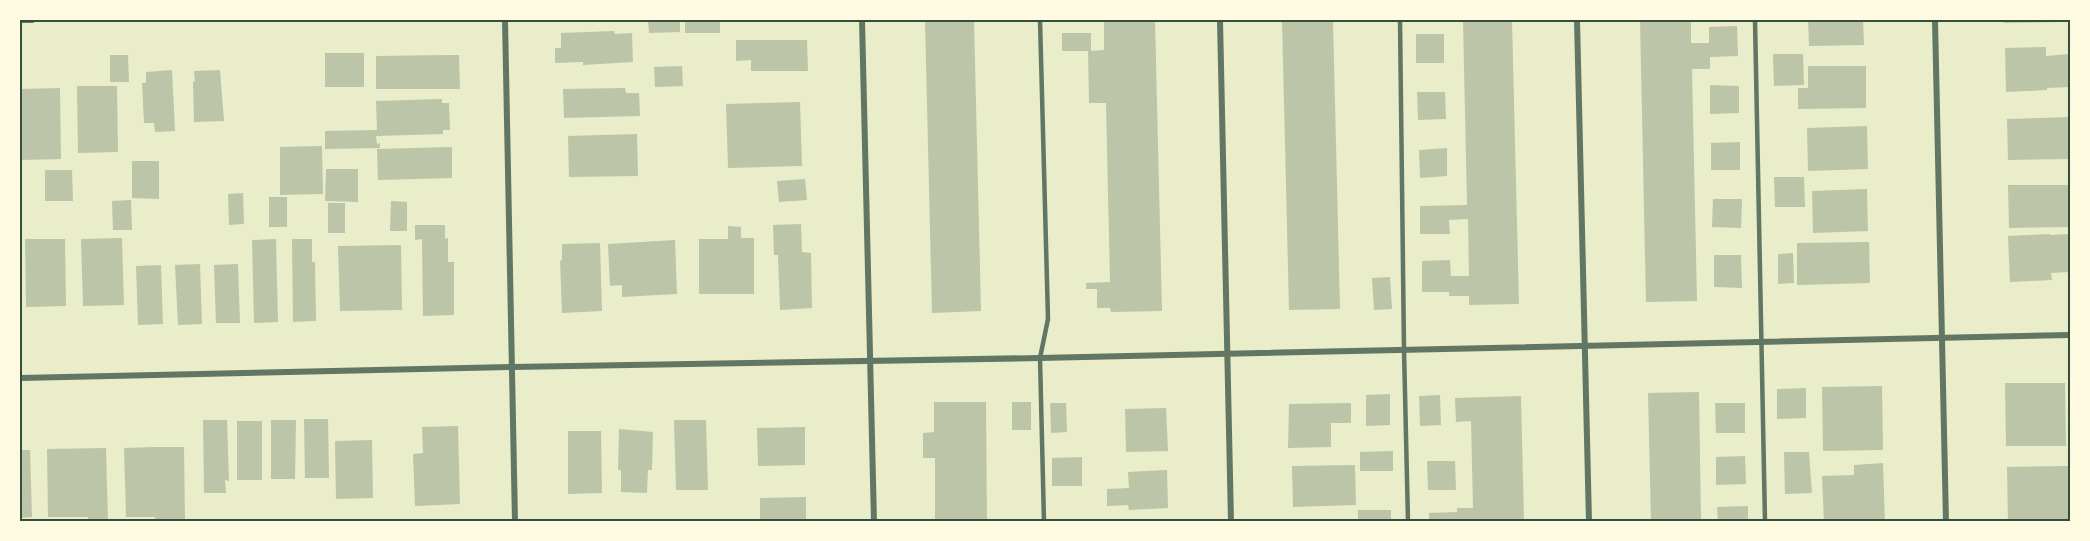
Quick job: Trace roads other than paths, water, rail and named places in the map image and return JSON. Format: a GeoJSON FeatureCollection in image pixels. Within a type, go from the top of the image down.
{"type":"FeatureCollection","features":[{"type":"Feature","properties":{"kind":"street"},"geometry":{"type":"LineString","coordinates":[[20,20],[33,20]]}},
{"type":"Feature","properties":{"kind":"street"},"geometry":{"type":"LineString","coordinates":[[505,20],[515,522]]}},
{"type":"Feature","properties":{"kind":"street"},"geometry":{"type":"LineString","coordinates":[[862,20],[874,522]]}},
{"type":"Feature","properties":{"kind":"street"},"geometry":{"type":"LineString","coordinates":[[1220,20],[1231,522]]}},
{"type":"Feature","properties":{"kind":"street"},"geometry":{"type":"LineString","coordinates":[[1577,20],[1589,522]]}},
{"type":"Feature","properties":{"kind":"street"},"geometry":{"type":"LineString","coordinates":[[1935,20],[1946,522]]}},
{"type":"Feature","properties":{"kind":"street"},"geometry":{"type":"LineString","coordinates":[[20,378],[871,362],[2070,335]]}},
{"type":"Feature","properties":{"kind":"lane"},"geometry":{"type":"LineString","coordinates":[[1040,20],[1048,326],[1040,358],[1044,522]]}},
{"type":"Feature","properties":{"kind":"lane"},"geometry":{"type":"LineString","coordinates":[[1400,20],[1408,522]]}},
{"type":"Feature","properties":{"kind":"lane"},"geometry":{"type":"LineString","coordinates":[[1755,20],[1765,522]]}}]}
